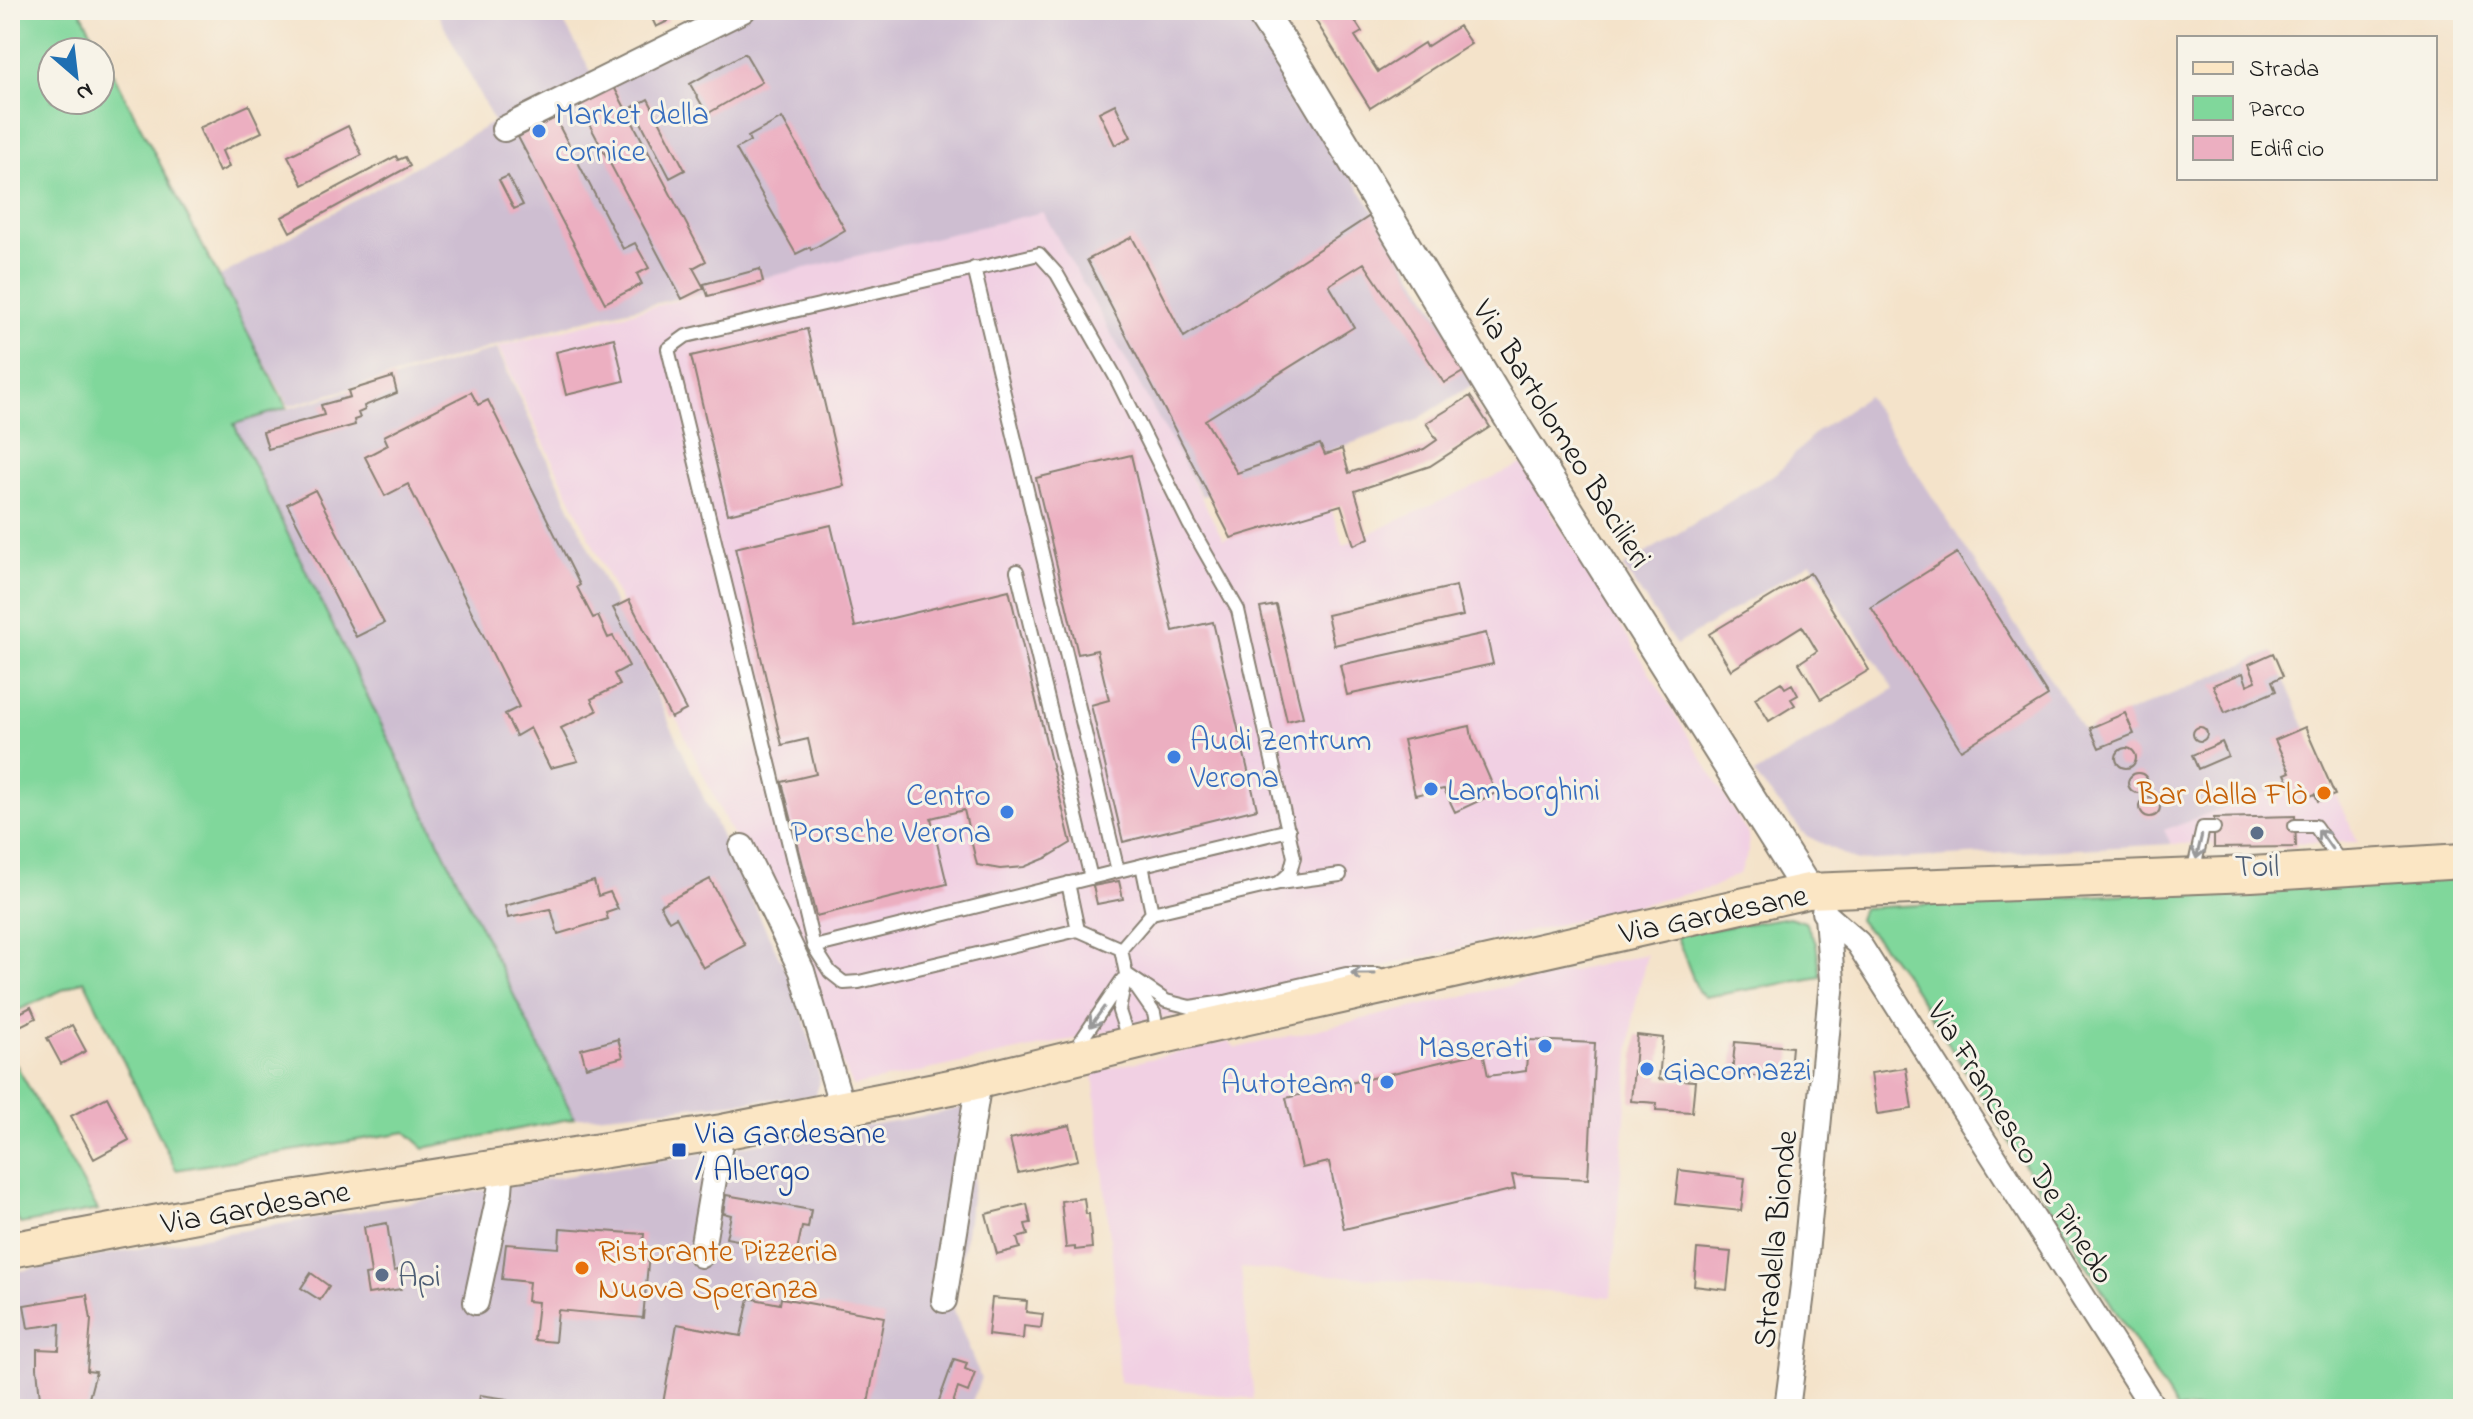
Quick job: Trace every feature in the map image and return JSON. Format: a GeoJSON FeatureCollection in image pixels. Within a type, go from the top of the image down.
{"type":"FeatureCollection","features":[{"type":"Feature","properties":{"kind":"main road","name":"Via Gardesane"},"geometry":{"type":"LineString","coordinates":[[10,1250],[234,1208],[722,1132],[979,1081],[1441,973],[1818,904],[2192,876],[2463,861]]}},
{"type":"Feature","properties":{"kind":"street"},"geometry":{"type":"LineString","coordinates":[[504,129],[743,10]]}},
{"type":"Feature","properties":{"kind":"street","name":"Via Bartolomeo Bacilieri"},"geometry":{"type":"LineString","coordinates":[[1260,10],[1502,407],[1818,904]]}},
{"type":"Feature","properties":{"kind":"street"},"geometry":{"type":"LineString","coordinates":[[742,847],[802,971],[842,1107]]}},
{"type":"Feature","properties":{"kind":"street","name":"Stradella Bionde"},"geometry":{"type":"LineString","coordinates":[[1787,1409],[1803,1285],[1832,981],[1818,904]]}},
{"type":"Feature","properties":{"kind":"street","name":"Via Francesco De Pinedo"},"geometry":{"type":"LineString","coordinates":[[1818,904],[1858,943],[2154,1409]]}},
{"type":"Feature","properties":{"kind":"street"},"geometry":{"type":"LineString","coordinates":[[944,1300],[979,1081]]}},
{"type":"Feature","properties":{"kind":"street"},"geometry":{"type":"LineString","coordinates":[[701,1255],[722,1132]]}},
{"type":"Feature","properties":{"kind":"street"},"geometry":{"type":"LineString","coordinates":[[476,1302],[500,1191],[502,1166]]}},
{"type":"Feature","properties":{"kind":"lane"},"geometry":{"type":"LineString","coordinates":[[1121,949],[1078,930],[859,982],[844,983],[830,972],[814,947],[668,349],[686,336],[1039,254],[1057,274],[1115,376],[1189,524],[1238,610],[1294,857],[1290,873],[1279,883]]}},
{"type":"Feature","properties":{"kind":"lane"},"geometry":{"type":"LineString","coordinates":[[974,268],[1118,871]]}},
{"type":"Feature","properties":{"kind":"lane"},"geometry":{"type":"LineString","coordinates":[[1017,571],[1091,878]]}},
{"type":"Feature","properties":{"kind":"lane"},"geometry":{"type":"LineString","coordinates":[[2295,826],[2315,826],[2345,869]]}},
{"type":"Feature","properties":{"kind":"lane"},"geometry":{"type":"LineString","coordinates":[[2192,876],[2203,828],[2214,828]]}},
{"type":"Feature","properties":{"kind":"lane"},"geometry":{"type":"LineString","coordinates":[[814,947],[1289,830]]}},
{"type":"Feature","properties":{"kind":"lane"},"geometry":{"type":"LineString","coordinates":[[1142,865],[1152,913]]}},
{"type":"Feature","properties":{"kind":"lane"},"geometry":{"type":"LineString","coordinates":[[1121,949],[1152,913],[1279,883],[1340,875]]}},
{"type":"Feature","properties":{"kind":"lane"},"geometry":{"type":"LineString","coordinates":[[1068,883],[1078,930]]}},
{"type":"Feature","properties":{"kind":"lane"},"geometry":{"type":"LineString","coordinates":[[1121,949],[1126,974],[1119,1011],[1145,1041]]}},
{"type":"Feature","properties":{"kind":"lane"},"geometry":{"type":"LineString","coordinates":[[1126,974],[1166,1001],[1190,1007],[1346,974],[1441,973]]}},
{"type":"Feature","properties":{"kind":"lane"},"geometry":{"type":"LineString","coordinates":[[1126,974],[1154,1013],[1145,1041]]}},
{"type":"Feature","properties":{"kind":"lane"},"geometry":{"type":"LineString","coordinates":[[1068,1059],[1126,974]]}},
{"type":"Feature","properties":{"kind":"shaded area"},"geometry":{"type":"Polygon","coordinates":[[[436,10],[557,10],[593,75],[732,10],[1247,10],[1480,380],[1415,421],[1202,496],[1043,212],[581,321],[289,406],[217,278],[494,122],[436,10]]]}},
{"type":"Feature","properties":{"kind":"shaded area"},"geometry":{"type":"Polygon","coordinates":[[[1048,204],[1223,539],[1329,503],[1344,545],[1522,464],[1748,834],[1749,851],[1740,873],[1711,888],[1103,1033],[853,1086],[498,347],[1048,204]]]}},
{"type":"Feature","properties":{"kind":"shaded area"},"geometry":{"type":"Polygon","coordinates":[[[497,349],[798,996],[820,1078],[816,1095],[574,1118],[234,424],[497,349]]]}},
{"type":"Feature","properties":{"kind":"shaded area"},"geometry":{"type":"Polygon","coordinates":[[[1867,396],[2084,731],[2272,652],[2335,795],[2318,802],[2315,795],[2298,801],[2288,784],[2164,830],[2171,844],[1857,861],[1805,835],[1754,774],[1894,689],[1811,562],[1676,645],[1623,567],[1778,472],[1815,433],[1867,396]]]}},
{"type":"Feature","properties":{"kind":"shaded area"},"geometry":{"type":"Polygon","coordinates":[[[2289,783],[2298,801],[2315,795],[2319,802],[2336,795],[2358,842],[2171,844],[2163,830],[2289,783]]]}},
{"type":"Feature","properties":{"kind":"shaded area"},"geometry":{"type":"Polygon","coordinates":[[[1647,954],[1633,1016],[1611,1297],[1241,1268],[1254,1399],[1119,1382],[1113,1267],[1093,1072],[1228,1041],[1236,1048],[1647,954]]]}},
{"type":"Feature","properties":{"kind":"shaded area"},"geometry":{"type":"Polygon","coordinates":[[[986,1102],[954,1310],[981,1379],[969,1409],[10,1409],[10,1273],[162,1244],[935,1114],[986,1102]]]}},
{"type":"Feature","properties":{"kind":"green space"},"geometry":{"type":"Polygon","coordinates":[[[10,10],[80,10],[94,36],[36,36],[36,116],[116,116],[116,79],[287,408],[234,424],[574,1118],[424,1148],[406,1132],[176,1170],[84,980],[10,1014],[10,10]]]}},
{"type":"Feature","properties":{"kind":"green space"},"geometry":{"type":"Polygon","coordinates":[[[2463,876],[2463,1409],[2177,1409],[1907,978],[1858,919],[1863,908],[2463,876]]]}},
{"type":"Feature","properties":{"kind":"green space"},"geometry":{"type":"Polygon","coordinates":[[[1789,917],[1805,922],[1816,943],[1821,977],[1705,997],[1698,991],[1676,935],[1789,917]]]}},
{"type":"Feature","properties":{"kind":"green space"},"geometry":{"type":"Polygon","coordinates":[[[10,1054],[98,1210],[20,1224],[10,1205],[10,1054]]]}},
{"type":"Feature","properties":{"kind":"building"},"geometry":{"type":"Polygon","coordinates":[[[648,10],[671,10],[665,13],[668,21],[656,27],[648,10]]]}},
{"type":"Feature","properties":{"kind":"building"},"geometry":{"type":"Polygon","coordinates":[[[1309,10],[1348,10],[1362,32],[1355,36],[1378,72],[1424,43],[1426,47],[1459,26],[1471,44],[1370,108],[1309,10]]]}},
{"type":"Feature","properties":{"kind":"building"},"geometry":{"type":"Polygon","coordinates":[[[745,53],[762,82],[707,114],[690,84],[745,53]]]}},
{"type":"Feature","properties":{"kind":"building"},"geometry":{"type":"Polygon","coordinates":[[[614,87],[706,261],[693,268],[704,288],[682,299],[579,105],[614,87]]]}},
{"type":"Feature","properties":{"kind":"building"},"geometry":{"type":"Polygon","coordinates":[[[648,99],[685,170],[670,178],[633,107],[648,99]]]}},
{"type":"Feature","properties":{"kind":"building"},"geometry":{"type":"Polygon","coordinates":[[[1115,104],[1131,137],[1115,145],[1099,112],[1115,104]]]}},
{"type":"Feature","properties":{"kind":"building"},"geometry":{"type":"Polygon","coordinates":[[[249,105],[262,132],[222,151],[229,167],[219,172],[199,128],[249,105]]]}},
{"type":"Feature","properties":{"kind":"building"},"geometry":{"type":"Polygon","coordinates":[[[555,118],[623,249],[635,243],[649,268],[637,274],[642,284],[605,303],[518,137],[555,118]]]}},
{"type":"Feature","properties":{"kind":"building"},"geometry":{"type":"Polygon","coordinates":[[[782,118],[845,230],[811,250],[810,247],[796,254],[736,149],[750,141],[748,137],[782,118]]]}},
{"type":"Feature","properties":{"kind":"building"},"geometry":{"type":"Polygon","coordinates":[[[348,126],[362,155],[303,185],[288,156],[348,126]]]}},
{"type":"Feature","properties":{"kind":"building"},"geometry":{"type":"Polygon","coordinates":[[[396,156],[398,160],[405,157],[410,166],[290,232],[282,217],[396,156]]]}},
{"type":"Feature","properties":{"kind":"building"},"geometry":{"type":"Polygon","coordinates":[[[508,176],[523,205],[514,209],[499,180],[508,176]]]}},
{"type":"Feature","properties":{"kind":"building"},"geometry":{"type":"Polygon","coordinates":[[[1373,214],[1467,367],[1463,372],[1444,383],[1364,263],[1329,285],[1354,327],[1205,420],[1237,473],[1320,444],[1325,455],[1342,449],[1349,473],[1424,449],[1437,440],[1426,423],[1470,396],[1490,427],[1430,466],[1355,491],[1369,538],[1354,545],[1341,505],[1231,538],[1087,260],[1132,237],[1184,337],[1373,214]]]}},
{"type":"Feature","properties":{"kind":"building"},"geometry":{"type":"Polygon","coordinates":[[[760,269],[763,282],[708,296],[704,284],[760,269]]]}},
{"type":"Feature","properties":{"kind":"building"},"geometry":{"type":"Polygon","coordinates":[[[807,329],[844,486],[728,514],[691,356],[807,329]]]}},
{"type":"Feature","properties":{"kind":"building"},"geometry":{"type":"Polygon","coordinates":[[[614,338],[624,381],[566,395],[556,352],[614,338]]]}},
{"type":"Feature","properties":{"kind":"building"},"geometry":{"type":"Polygon","coordinates":[[[393,377],[397,393],[364,406],[365,410],[358,413],[360,418],[354,420],[355,425],[268,449],[263,432],[324,415],[321,405],[350,397],[348,391],[393,377]]]}},
{"type":"Feature","properties":{"kind":"building"},"geometry":{"type":"Polygon","coordinates":[[[471,392],[478,405],[488,400],[580,585],[577,587],[593,618],[598,616],[608,638],[613,636],[629,666],[614,674],[620,685],[591,699],[597,711],[561,728],[578,761],[550,768],[530,728],[516,736],[505,714],[519,707],[408,484],[385,496],[365,457],[388,445],[384,436],[471,392]]]}},
{"type":"Feature","properties":{"kind":"building"},"geometry":{"type":"Polygon","coordinates":[[[1131,455],[1173,631],[1213,622],[1257,809],[1123,842],[1091,705],[1109,700],[1097,650],[1078,654],[1036,478],[1131,455]]]}},
{"type":"Feature","properties":{"kind":"building"},"geometry":{"type":"Polygon","coordinates":[[[315,490],[384,623],[356,637],[287,504],[315,490]]]}},
{"type":"Feature","properties":{"kind":"building"},"geometry":{"type":"Polygon","coordinates":[[[831,525],[855,627],[1009,590],[1071,843],[1024,867],[1000,869],[977,865],[964,810],[931,818],[947,884],[816,916],[782,782],[816,774],[808,739],[782,745],[735,548],[831,525]]]}},
{"type":"Feature","properties":{"kind":"building"},"geometry":{"type":"Polygon","coordinates":[[[1957,553],[2048,696],[1961,750],[1871,607],[1957,553]]]}},
{"type":"Feature","properties":{"kind":"building"},"geometry":{"type":"Polygon","coordinates":[[[1810,573],[1869,670],[1821,699],[1799,663],[1817,651],[1802,626],[1731,670],[1709,634],[1810,573]]]}},
{"type":"Feature","properties":{"kind":"building"},"geometry":{"type":"Polygon","coordinates":[[[1456,586],[1463,616],[1334,645],[1327,615],[1456,586]]]}},
{"type":"Feature","properties":{"kind":"building"},"geometry":{"type":"Polygon","coordinates":[[[629,600],[686,710],[671,718],[613,608],[629,600]]]}},
{"type":"Feature","properties":{"kind":"building"},"geometry":{"type":"Polygon","coordinates":[[[1276,605],[1303,717],[1287,721],[1260,608],[1276,605]]]}},
{"type":"Feature","properties":{"kind":"building"},"geometry":{"type":"Polygon","coordinates":[[[1486,633],[1493,664],[1347,695],[1340,665],[1486,633]]]}},
{"type":"Feature","properties":{"kind":"building"},"geometry":{"type":"Polygon","coordinates":[[[2273,653],[2283,676],[2272,681],[2276,691],[2225,713],[2213,685],[2243,673],[2247,685],[2256,681],[2249,664],[2273,653]]]}},
{"type":"Feature","properties":{"kind":"building"},"geometry":{"type":"Polygon","coordinates":[[[1781,682],[1785,688],[1792,684],[1798,695],[1791,699],[1795,705],[1769,721],[1755,698],[1781,682]]]}},
{"type":"Feature","properties":{"kind":"building"},"geometry":{"type":"Polygon","coordinates":[[[2125,713],[2134,734],[2099,748],[2090,728],[2125,713]]]}},
{"type":"Feature","properties":{"kind":"building"},"geometry":{"type":"Polygon","coordinates":[[[1470,726],[1472,738],[1496,793],[1455,812],[1444,789],[1415,795],[1403,740],[1470,726]]]}},
{"type":"Feature","properties":{"kind":"building"},"geometry":{"type":"Polygon","coordinates":[[[2200,727],[2207,734],[2200,741],[2193,734],[2200,727]]]}},
{"type":"Feature","properties":{"kind":"building"},"geometry":{"type":"Polygon","coordinates":[[[2305,727],[2335,795],[2318,801],[2315,794],[2298,801],[2285,774],[2290,772],[2275,740],[2305,727]]]}},
{"type":"Feature","properties":{"kind":"building"},"geometry":{"type":"Polygon","coordinates":[[[2222,742],[2228,756],[2198,769],[2192,755],[2222,742]]]}},
{"type":"Feature","properties":{"kind":"building"},"geometry":{"type":"Polygon","coordinates":[[[2126,748],[2133,751],[2136,758],[2133,765],[2126,768],[2119,765],[2116,758],[2119,751],[2126,748]]]}},
{"type":"Feature","properties":{"kind":"building"},"geometry":{"type":"Polygon","coordinates":[[[2138,773],[2145,776],[2148,783],[2145,790],[2138,793],[2131,790],[2128,783],[2131,776],[2138,773]]]}},
{"type":"Feature","properties":{"kind":"building"},"geometry":{"type":"Polygon","coordinates":[[[2150,797],[2157,800],[2160,807],[2157,814],[2150,817],[2143,814],[2140,807],[2143,800],[2150,797]]]}},
{"type":"Feature","properties":{"kind":"building"},"geometry":{"type":"Polygon","coordinates":[[[2295,816],[2296,847],[2214,848],[2214,818],[2295,816]]]}},
{"type":"Feature","properties":{"kind":"building"},"geometry":{"type":"Polygon","coordinates":[[[710,879],[745,945],[703,968],[676,917],[669,921],[660,905],[710,879]]]}},
{"type":"Feature","properties":{"kind":"building"},"geometry":{"type":"Polygon","coordinates":[[[594,881],[598,896],[610,892],[618,909],[606,913],[608,919],[558,934],[551,909],[508,918],[505,906],[594,881]]]}},
{"type":"Feature","properties":{"kind":"building"},"geometry":{"type":"Polygon","coordinates":[[[1119,881],[1123,899],[1097,904],[1093,886],[1119,881]]]}},
{"type":"Feature","properties":{"kind":"building"},"geometry":{"type":"Polygon","coordinates":[[[31,1007],[36,1018],[20,1026],[14,1016],[31,1007]]]}},
{"type":"Feature","properties":{"kind":"building"},"geometry":{"type":"Polygon","coordinates":[[[72,1025],[86,1051],[61,1064],[47,1038],[72,1025]]]}},
{"type":"Feature","properties":{"kind":"building"},"geometry":{"type":"Polygon","coordinates":[[[1637,1035],[1663,1038],[1659,1079],[1695,1081],[1692,1112],[1656,1110],[1657,1103],[1631,1101],[1637,1035]]]}},
{"type":"Feature","properties":{"kind":"building"},"geometry":{"type":"Polygon","coordinates":[[[618,1039],[623,1057],[586,1067],[581,1049],[618,1039]]]}},
{"type":"Feature","properties":{"kind":"building"},"geometry":{"type":"Polygon","coordinates":[[[1528,1040],[1595,1043],[1588,1179],[1512,1175],[1515,1189],[1344,1229],[1329,1162],[1302,1168],[1286,1098],[1483,1052],[1488,1076],[1526,1071],[1528,1040]]]}},
{"type":"Feature","properties":{"kind":"building"},"geometry":{"type":"Polygon","coordinates":[[[1735,1042],[1792,1047],[1789,1079],[1732,1074],[1735,1042]]]}},
{"type":"Feature","properties":{"kind":"building"},"geometry":{"type":"Polygon","coordinates":[[[1906,1068],[1912,1109],[1877,1114],[1871,1073],[1906,1068]]]}},
{"type":"Feature","properties":{"kind":"building"},"geometry":{"type":"Polygon","coordinates":[[[107,1097],[129,1140],[94,1159],[71,1116],[107,1097]]]}},
{"type":"Feature","properties":{"kind":"building"},"geometry":{"type":"Polygon","coordinates":[[[1070,1125],[1078,1160],[1018,1173],[1010,1139],[1070,1125]]]}},
{"type":"Feature","properties":{"kind":"building"},"geometry":{"type":"Polygon","coordinates":[[[1679,1170],[1745,1178],[1741,1211],[1675,1204],[1679,1170]]]}},
{"type":"Feature","properties":{"kind":"building"},"geometry":{"type":"Polygon","coordinates":[[[726,1195],[811,1210],[808,1228],[802,1227],[797,1251],[726,1238],[731,1215],[723,1213],[726,1195]]]}},
{"type":"Feature","properties":{"kind":"building"},"geometry":{"type":"Polygon","coordinates":[[[1084,1198],[1086,1214],[1089,1214],[1092,1248],[1066,1248],[1061,1201],[1084,1198]]]}},
{"type":"Feature","properties":{"kind":"building"},"geometry":{"type":"Polygon","coordinates":[[[1027,1204],[1031,1223],[1025,1224],[1028,1235],[1017,1238],[1020,1248],[997,1254],[986,1214],[1027,1204]]]}},
{"type":"Feature","properties":{"kind":"building"},"geometry":{"type":"Polygon","coordinates":[[[387,1223],[394,1271],[398,1270],[401,1289],[368,1294],[365,1275],[371,1274],[364,1227],[387,1223]]]}},
{"type":"Feature","properties":{"kind":"building"},"geometry":{"type":"Polygon","coordinates":[[[560,1228],[644,1234],[642,1254],[649,1254],[643,1318],[558,1310],[555,1342],[534,1340],[538,1302],[527,1301],[529,1282],[502,1279],[506,1244],[559,1248],[560,1228]]]}},
{"type":"Feature","properties":{"kind":"building"},"geometry":{"type":"Polygon","coordinates":[[[1697,1249],[1731,1252],[1727,1290],[1694,1286],[1697,1249]]]}},
{"type":"Feature","properties":{"kind":"building"},"geometry":{"type":"Polygon","coordinates":[[[311,1273],[329,1286],[320,1300],[301,1288],[311,1273]]]}},
{"type":"Feature","properties":{"kind":"building"},"geometry":{"type":"Polygon","coordinates":[[[87,1295],[91,1320],[87,1371],[96,1372],[86,1409],[41,1409],[37,1349],[59,1350],[60,1324],[28,1328],[24,1305],[87,1295]]]}},
{"type":"Feature","properties":{"kind":"building"},"geometry":{"type":"Polygon","coordinates":[[[749,1298],[780,1304],[781,1298],[884,1317],[867,1409],[662,1409],[677,1324],[741,1336],[749,1298]]]}},
{"type":"Feature","properties":{"kind":"building"},"geometry":{"type":"Polygon","coordinates":[[[992,1298],[1027,1301],[1026,1312],[1043,1314],[1041,1328],[1024,1326],[1023,1339],[988,1335],[992,1298]]]}},
{"type":"Feature","properties":{"kind":"building"},"geometry":{"type":"Polygon","coordinates":[[[954,1359],[967,1363],[965,1369],[975,1373],[968,1392],[958,1388],[951,1409],[936,1409],[954,1359]]]}},
{"type":"Feature","properties":{"kind":"building"},"geometry":{"type":"Polygon","coordinates":[[[480,1395],[508,1399],[507,1409],[478,1409],[480,1395]]]}},
{"type":"Feature","properties":{"kind":"place","name":"Market della cornice"},"geometry":{"type":"Point","coordinates":[539,131]}},
{"type":"Feature","properties":{"kind":"place","name":"Audi Zentrum Verona"},"geometry":{"type":"Point","coordinates":[1174,757]}},
{"type":"Feature","properties":{"kind":"place","name":"Lamborghini"},"geometry":{"type":"Point","coordinates":[1431,789]}},
{"type":"Feature","properties":{"kind":"place","name":"Bar dalla Flò"},"geometry":{"type":"Point","coordinates":[2324,793]}},
{"type":"Feature","properties":{"kind":"place","name":"Centro Porsche Verona"},"geometry":{"type":"Point","coordinates":[1007,812]}},
{"type":"Feature","properties":{"kind":"place","name":"Toil"},"geometry":{"type":"Point","coordinates":[2257,833]}},
{"type":"Feature","properties":{"kind":"place","name":"Maserati"},"geometry":{"type":"Point","coordinates":[1545,1046]}},
{"type":"Feature","properties":{"kind":"place","name":"Giacomazzi"},"geometry":{"type":"Point","coordinates":[1647,1069]}},
{"type":"Feature","properties":{"kind":"place","name":"Autoteam 9"},"geometry":{"type":"Point","coordinates":[1387,1082]}},
{"type":"Feature","properties":{"kind":"place","name":"Via Gardesane / Albergo"},"geometry":{"type":"Point","coordinates":[679,1150]}},
{"type":"Feature","properties":{"kind":"place","name":"Ristorante Pizzeria Nuova Speranza"},"geometry":{"type":"Point","coordinates":[582,1268]}},
{"type":"Feature","properties":{"kind":"place","name":"Api"},"geometry":{"type":"Point","coordinates":[382,1275]}}]}
